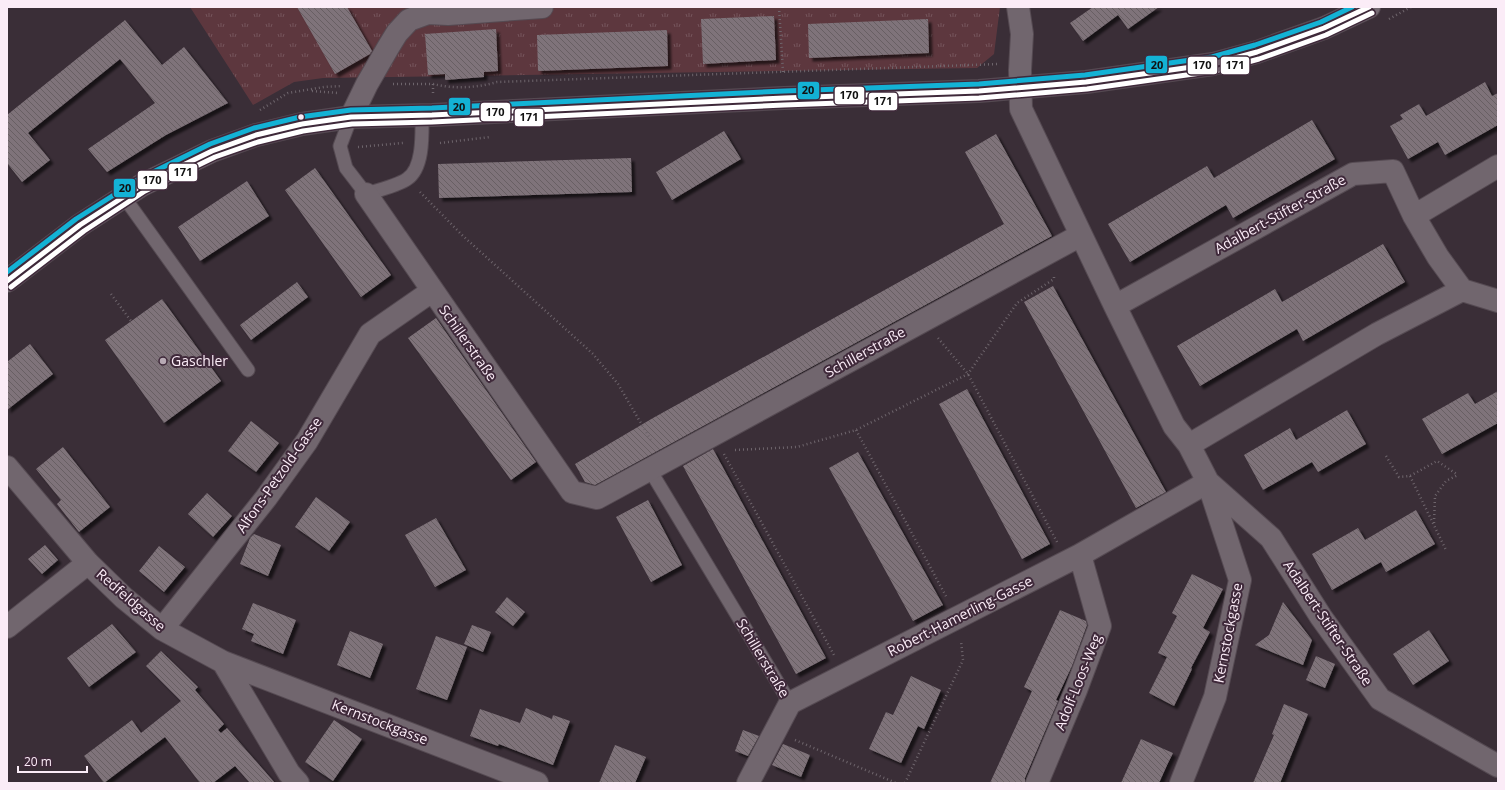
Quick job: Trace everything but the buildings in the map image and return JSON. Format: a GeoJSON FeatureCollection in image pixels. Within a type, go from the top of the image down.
{"type":"FeatureCollection","features":[{"type":"Feature","properties":{"kind":"main road"},"geometry":{"type":"LineString","coordinates":[[7,281],[80,225],[142,185],[212,151],[256,135],[302,124],[351,117],[979,91],[1086,82],[1213,64],[1258,52],[1324,28],[1369,7]]}},
{"type":"Feature","properties":{"kind":"street"},"geometry":{"type":"LineString","coordinates":[[351,117],[367,84],[389,46],[397,33],[409,20],[428,13],[448,14],[542,7]]}},
{"type":"Feature","properties":{"kind":"street","name":"Adalbert-Stifter-Straße"},"geometry":{"type":"LineString","coordinates":[[1018,7],[1022,34],[1021,108],[1114,306],[1174,426],[1189,445],[1208,482],[1271,538],[1321,616],[1380,699],[1498,766]]}},
{"type":"Feature","properties":{"kind":"street"},"geometry":{"type":"LineString","coordinates":[[1414,216],[1498,166]]}},
{"type":"Feature","properties":{"kind":"street","name":"Adalbert-Stifter-Straße"},"geometry":{"type":"LineString","coordinates":[[1114,306],[1353,174],[1393,171],[1414,216],[1438,257],[1462,290]]}},
{"type":"Feature","properties":{"kind":"street","name":"Schillerstraße"},"geometry":{"type":"LineString","coordinates":[[366,194],[572,492],[597,498],[656,466],[718,442],[1081,235]]}},
{"type":"Feature","properties":{"kind":"street"},"geometry":{"type":"LineString","coordinates":[[1189,445],[1377,334],[1462,290],[1498,301]]}},
{"type":"Feature","properties":{"kind":"street","name":"Alfons-Petzold-Gasse"},"geometry":{"type":"LineString","coordinates":[[162,629],[266,498],[307,441],[370,334],[432,291]]}},
{"type":"Feature","properties":{"kind":"street","name":"Redfeldgasse"},"geometry":{"type":"LineString","coordinates":[[7,467],[88,562],[124,598],[162,629],[222,662]]}},
{"type":"Feature","properties":{"kind":"street","name":"Robert-Hamerling-Gasse"},"geometry":{"type":"LineString","coordinates":[[790,703],[1074,558],[1208,482]]}},
{"type":"Feature","properties":{"kind":"street","name":"Kernstockgasse"},"geometry":{"type":"LineString","coordinates":[[1180,783],[1215,697],[1240,580],[1208,482]]}},
{"type":"Feature","properties":{"kind":"street","name":"Adolf-Loos-Weg"},"geometry":{"type":"LineString","coordinates":[[1037,783],[1076,690],[1100,626],[1074,558]]}},
{"type":"Feature","properties":{"kind":"street"},"geometry":{"type":"LineString","coordinates":[[7,626],[88,562]]}},
{"type":"Feature","properties":{"kind":"street"},"geometry":{"type":"LineString","coordinates":[[222,662],[289,773],[298,783]]}},
{"type":"Feature","properties":{"kind":"street","name":"Kernstockgasse"},"geometry":{"type":"LineString","coordinates":[[222,662],[537,783]]}},
{"type":"Feature","properties":{"kind":"street"},"geometry":{"type":"LineString","coordinates":[[748,783],[790,703]]}},
{"type":"Feature","properties":{"kind":"lane"},"geometry":{"type":"LineString","coordinates":[[366,194],[407,179],[415,170],[422,145],[422,115]]}},
{"type":"Feature","properties":{"kind":"lane"},"geometry":{"type":"LineString","coordinates":[[340,146],[351,117]]}},
{"type":"Feature","properties":{"kind":"lane","name":"Schillerstraße"},"geometry":{"type":"LineString","coordinates":[[340,146],[346,168],[366,194]]}},
{"type":"Feature","properties":{"kind":"lane"},"geometry":{"type":"LineString","coordinates":[[124,197],[248,370]]}},
{"type":"Feature","properties":{"kind":"lane","name":"Schillerstraße"},"geometry":{"type":"LineString","coordinates":[[656,466],[790,703]]}},
{"type":"Feature","properties":{"kind":"path"},"geometry":{"type":"LineString","coordinates":[[779,7],[784,98]]}},
{"type":"Feature","properties":{"kind":"path"},"geometry":{"type":"LineString","coordinates":[[433,84],[446,87],[484,86],[497,82],[1021,62]]}},
{"type":"Feature","properties":{"kind":"path"},"geometry":{"type":"LineString","coordinates":[[340,146],[355,147],[410,143],[422,145]]}},
{"type":"Feature","properties":{"kind":"path"},"geometry":{"type":"LineString","coordinates":[[407,179],[462,235],[593,354],[618,384],[656,466]]}},
{"type":"Feature","properties":{"kind":"path"},"geometry":{"type":"LineString","coordinates":[[718,442],[797,447],[856,430],[968,374],[1017,303],[1054,279],[1055,249]]}},
{"type":"Feature","properties":{"kind":"path"},"geometry":{"type":"LineString","coordinates":[[111,294],[132,321]]}},
{"type":"Feature","properties":{"kind":"path"},"geometry":{"type":"LineString","coordinates":[[938,337],[968,374],[1074,558]]}},
{"type":"Feature","properties":{"kind":"path"},"geometry":{"type":"LineString","coordinates":[[856,430],[958,618],[963,660],[905,783]]}},
{"type":"Feature","properties":{"kind":"path"},"geometry":{"type":"LineString","coordinates":[[718,442],[844,675]]}},
{"type":"Feature","properties":{"kind":"path"},"geometry":{"type":"LineString","coordinates":[[1386,456],[1399,477],[1410,476],[1437,461],[1458,475],[1446,481],[1435,496],[1434,524]]}},
{"type":"Feature","properties":{"kind":"path"},"geometry":{"type":"LineString","coordinates":[[1410,476],[1446,550]]}},
{"type":"Feature","properties":{"kind":"path"},"geometry":{"type":"LineString","coordinates":[[775,732],[896,783]]}},
{"type":"Feature","properties":{"kind":"green space"},"geometry":{"type":"Polygon","coordinates":[[[190,7],[1000,7],[994,54],[977,68],[323,78],[294,82],[253,105],[190,7]]]}},
{"type":"Feature","properties":{"kind":"transit line","name":"20"},"geometry":{"type":"LineString","coordinates":[[7,272],[76,219],[139,179],[210,144],[254,128],[300,117],[351,110],[432,108],[784,91],[979,84],[1085,75],[1212,57],[1255,45],[1321,22],[1352,7]]}},
{"type":"Feature","properties":{"kind":"transit line","name":"170"},"geometry":{"type":"LineString","coordinates":[[7,281],[80,225],[142,185],[212,151],[256,135],[302,124],[351,117],[432,115],[784,98],[979,91],[1086,82],[1213,64],[1257,52],[1324,28],[1369,7]]}},
{"type":"Feature","properties":{"kind":"transit line","name":"171"},"geometry":{"type":"LineString","coordinates":[[11,287],[84,231],[145,191],[215,157],[258,142],[303,131],[352,124],[432,122],[784,105],[979,98],[1087,89],[1215,71],[1259,59],[1326,35],[1372,13]]}},
{"type":"Feature","properties":{"kind":"place","name":"Gaschler"},"geometry":{"type":"Point","coordinates":[163,361]}}]}
